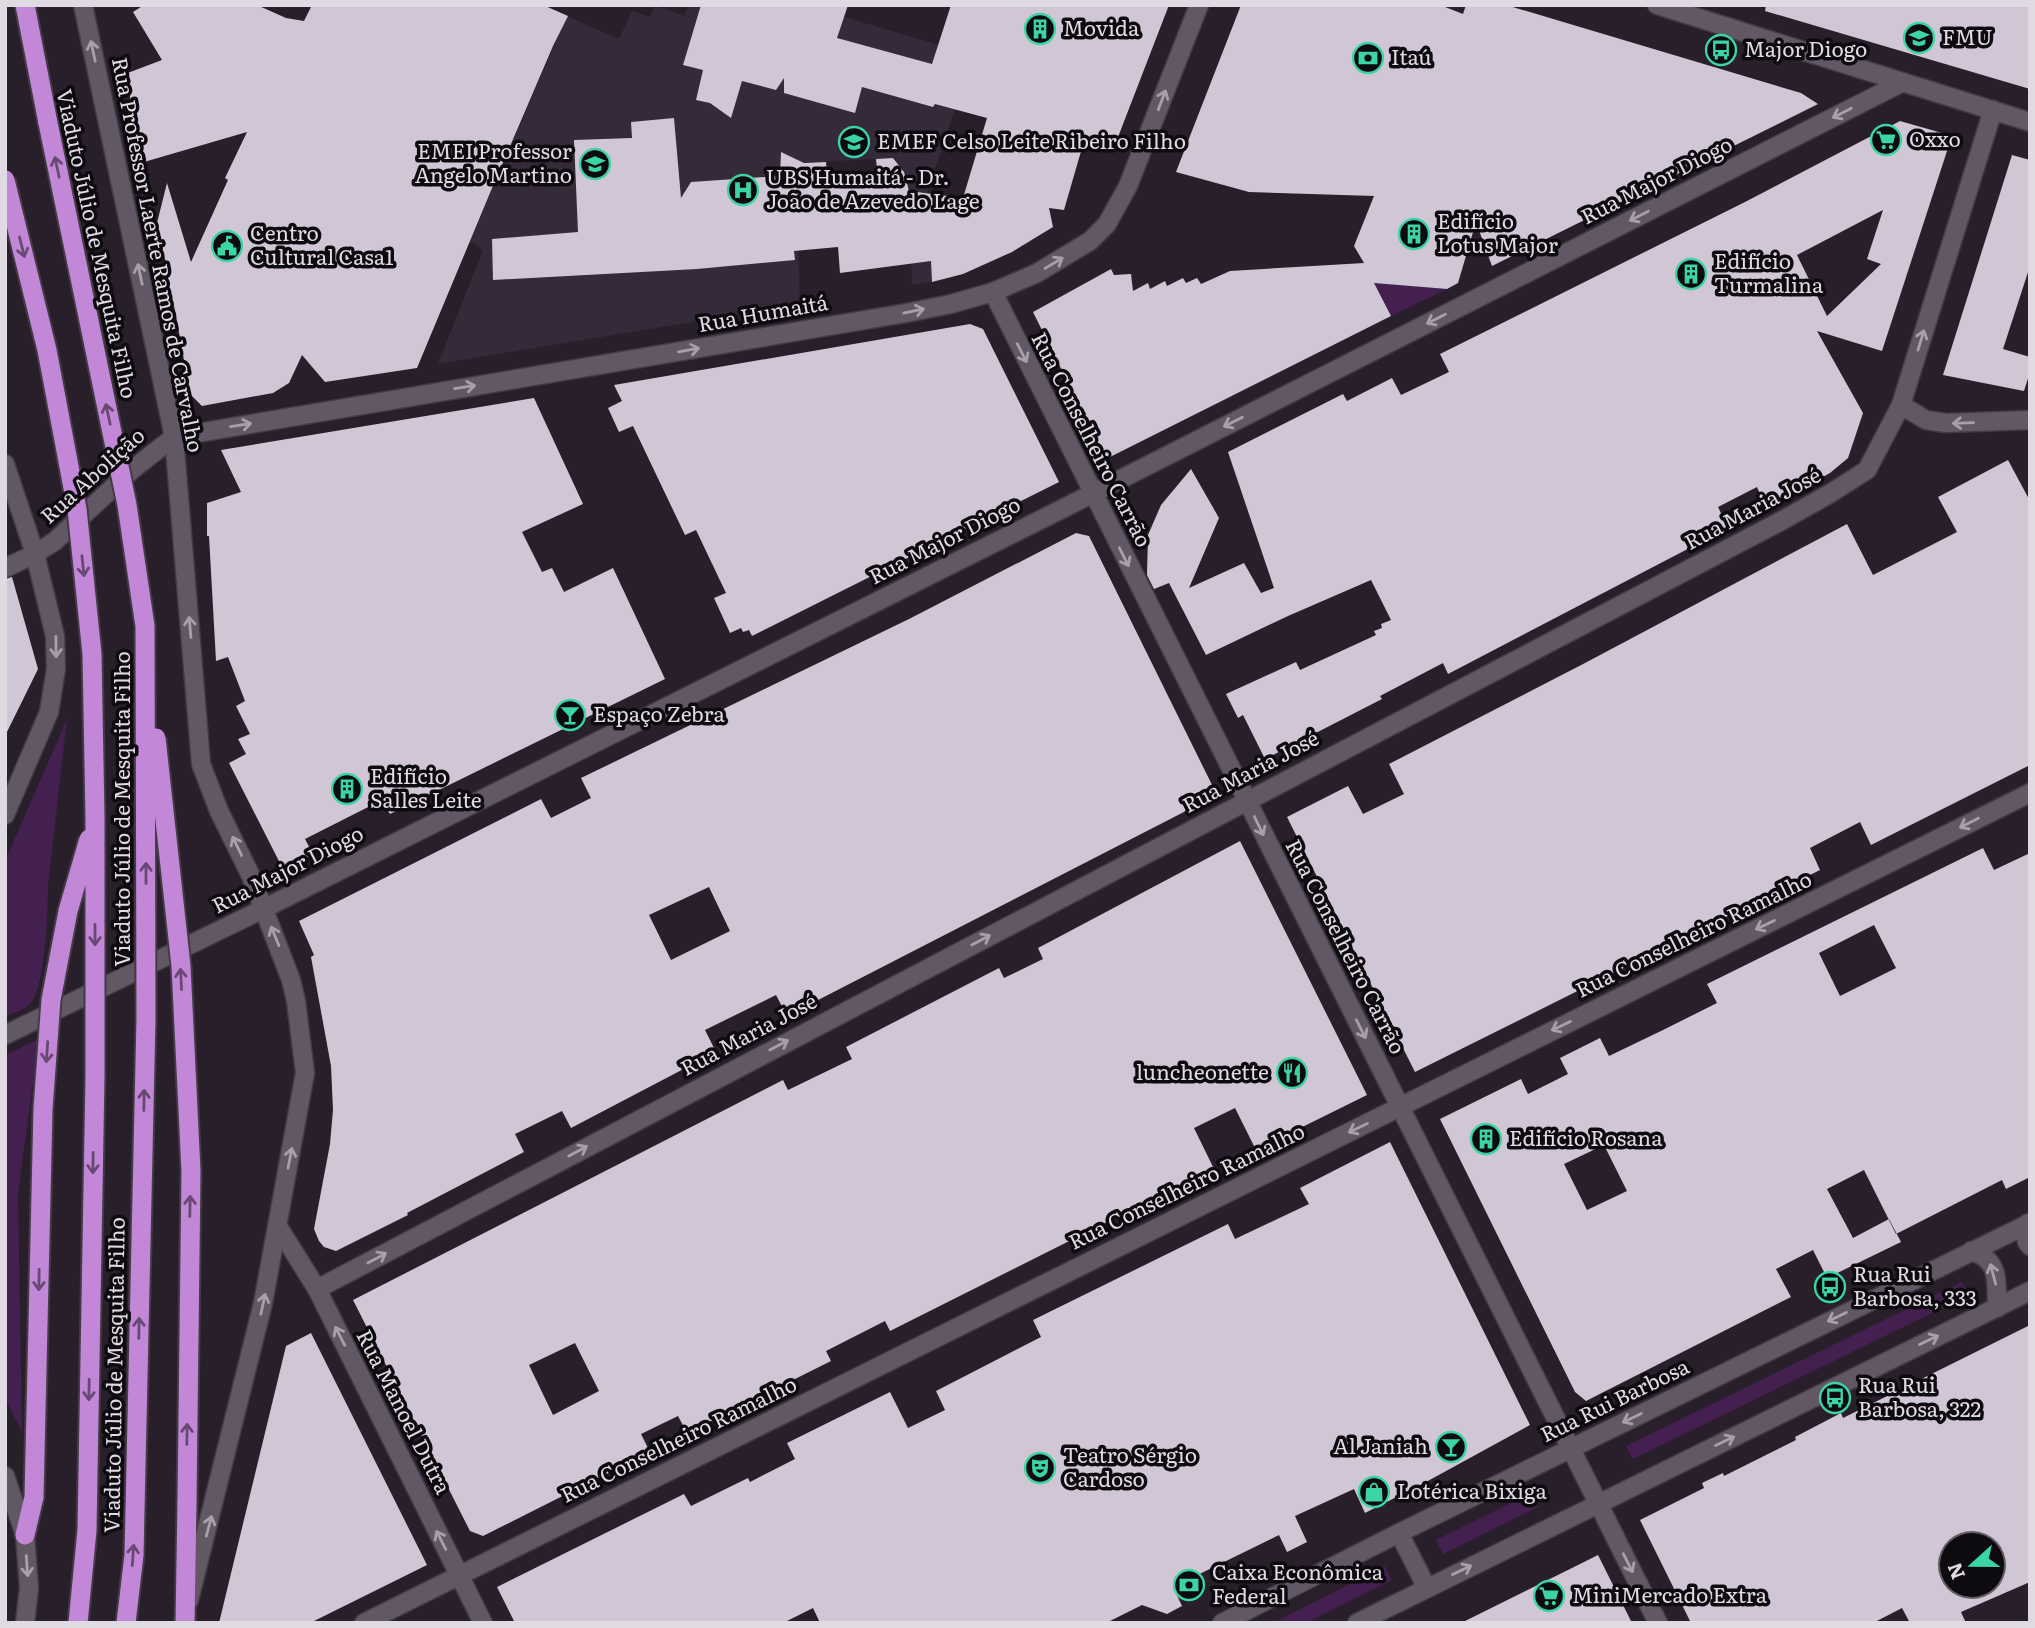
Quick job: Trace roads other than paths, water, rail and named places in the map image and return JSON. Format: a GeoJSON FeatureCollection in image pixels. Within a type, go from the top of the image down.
{"type":"FeatureCollection","features":[{"type":"Feature","properties":{"kind":"highway","name":"Viaduto Júlio de Mesquita Filho"},"geometry":{"type":"LineString","coordinates":[[25,5],[127,505],[145,626],[146,1031],[134,1555],[126,1623]]}},
{"type":"Feature","properties":{"kind":"highway","name":"Viaduto Júlio de Mesquita Filho"},"geometry":{"type":"LineString","coordinates":[[5,180],[47,350],[77,509],[92,654],[95,1076],[87,1530],[78,1623]]}},
{"type":"Feature","properties":{"kind":"highway"},"geometry":{"type":"LineString","coordinates":[[145,626],[181,966],[191,1171],[185,1619]]}},
{"type":"Feature","properties":{"kind":"highway"},"geometry":{"type":"LineString","coordinates":[[24,1535],[34,1497],[43,1109],[51,1000],[68,911],[95,818]]}},
{"type":"Feature","properties":{"kind":"street","name":"Rua Professor Laerte Ramos de Carvalho"},"geometry":{"type":"LineString","coordinates":[[83,5],[174,437],[201,764],[219,811],[251,876],[291,980],[306,1073],[264,1303],[185,1619]]}},
{"type":"Feature","properties":{"kind":"street","name":"Rua Humaitá"},"geometry":{"type":"LineString","coordinates":[[174,437],[906,313],[993,292],[1037,273],[1090,241],[1107,224],[1128,186],[1199,5]]}},
{"type":"Feature","properties":{"kind":"street"},"geometry":{"type":"LineString","coordinates":[[1657,5],[2030,121]]}},
{"type":"Feature","properties":{"kind":"street","name":"Rua Major Diogo"},"geometry":{"type":"LineString","coordinates":[[5,1035],[263,909],[1093,493],[1902,82]]}},
{"type":"Feature","properties":{"kind":"street","name":"Rua Maria José"},"geometry":{"type":"LineString","coordinates":[[317,1289],[1831,493],[1867,470],[1900,405],[1993,110]]}},
{"type":"Feature","properties":{"kind":"street","name":"Rua Conselheiro Carrão"},"geometry":{"type":"LineString","coordinates":[[993,292],[1658,1623]]}},
{"type":"Feature","properties":{"kind":"street"},"geometry":{"type":"LineString","coordinates":[[1900,405],[1926,419],[1946,423],[2030,420]]}},
{"type":"Feature","properties":{"kind":"street","name":"Rua Abolição"},"geometry":{"type":"LineString","coordinates":[[5,568],[55,541],[133,470],[174,437]]}},
{"type":"Feature","properties":{"kind":"street"},"geometry":{"type":"LineString","coordinates":[[5,464],[35,554],[55,636],[56,669],[50,712],[5,816]]}},
{"type":"Feature","properties":{"kind":"street","name":"Rua Conselheiro Ramalho"},"geometry":{"type":"LineString","coordinates":[[364,1623],[2030,793]]}},
{"type":"Feature","properties":{"kind":"street"},"geometry":{"type":"LineString","coordinates":[[2029,1223],[2024,1229],[2030,1246]]}},
{"type":"Feature","properties":{"kind":"street","name":"Rua Rui Barbosa"},"geometry":{"type":"LineString","coordinates":[[1222,1623],[1570,1448],[2029,1223]]}},
{"type":"Feature","properties":{"kind":"street","name":"Rua Manoel Dutra"},"geometry":{"type":"LineString","coordinates":[[277,1225],[317,1289],[483,1623]]}},
{"type":"Feature","properties":{"kind":"street"},"geometry":{"type":"LineString","coordinates":[[1971,1251],[1983,1255],[1995,1271],[1997,1307]]}},
{"type":"Feature","properties":{"kind":"street"},"geometry":{"type":"LineString","coordinates":[[1357,1623],[2030,1291]]}},
{"type":"Feature","properties":{"kind":"street"},"geometry":{"type":"LineString","coordinates":[[5,1476],[24,1535],[29,1588],[25,1623]]}},
{"type":"Feature","properties":{"kind":"street"},"geometry":{"type":"LineString","coordinates":[[1399,1533],[1427,1588]]}},
{"type":"Feature","properties":{"kind":"place","name":"Movida"},"geometry":{"type":"Point","coordinates":[1040,29]}},
{"type":"Feature","properties":{"kind":"place","name":"FMU"},"geometry":{"type":"Point","coordinates":[1919,38]}},
{"type":"Feature","properties":{"kind":"place","name":"Major Diogo"},"geometry":{"type":"Point","coordinates":[1721,50]}},
{"type":"Feature","properties":{"kind":"place","name":"Itaú"},"geometry":{"type":"Point","coordinates":[1368,58]}},
{"type":"Feature","properties":{"kind":"place","name":"Oxxo"},"geometry":{"type":"Point","coordinates":[1886,140]}},
{"type":"Feature","properties":{"kind":"place","name":"EMEF Celso Leite Ribeiro Filho"},"geometry":{"type":"Point","coordinates":[854,142]}},
{"type":"Feature","properties":{"kind":"place","name":"EMEI Professor Angelo Martino"},"geometry":{"type":"Point","coordinates":[595,164]}},
{"type":"Feature","properties":{"kind":"place","name":"UBS Humaitá - Dr. João de Azevedo Lage"},"geometry":{"type":"Point","coordinates":[743,190]}},
{"type":"Feature","properties":{"kind":"place","name":"Edifício Lotus Major"},"geometry":{"type":"Point","coordinates":[1414,234]}},
{"type":"Feature","properties":{"kind":"place","name":"Centro Cultural Casa1"},"geometry":{"type":"Point","coordinates":[227,246]}},
{"type":"Feature","properties":{"kind":"place","name":"Edifício Turmalina"},"geometry":{"type":"Point","coordinates":[1691,274]}},
{"type":"Feature","properties":{"kind":"place","name":"Espaço Zebra"},"geometry":{"type":"Point","coordinates":[570,715]}},
{"type":"Feature","properties":{"kind":"place","name":"Edifício Salles Leite"},"geometry":{"type":"Point","coordinates":[347,789]}},
{"type":"Feature","properties":{"kind":"place","name":"luncheonette"},"geometry":{"type":"Point","coordinates":[1292,1073]}},
{"type":"Feature","properties":{"kind":"place","name":"Edifício Rosana"},"geometry":{"type":"Point","coordinates":[1486,1139]}},
{"type":"Feature","properties":{"kind":"place","name":"Rua Rui Barbosa, 333"},"geometry":{"type":"Point","coordinates":[1830,1287]}},
{"type":"Feature","properties":{"kind":"place","name":"Rua Rui Barbosa, 322"},"geometry":{"type":"Point","coordinates":[1835,1398]}},
{"type":"Feature","properties":{"kind":"place","name":"Al Janiah"},"geometry":{"type":"Point","coordinates":[1451,1447]}},
{"type":"Feature","properties":{"kind":"place","name":"Teatro Sérgio Cardoso"},"geometry":{"type":"Point","coordinates":[1040,1468]}},
{"type":"Feature","properties":{"kind":"place","name":"Lotérica Bixiga"},"geometry":{"type":"Point","coordinates":[1374,1492]}},
{"type":"Feature","properties":{"kind":"place","name":"Caixa Econômica Federal"},"geometry":{"type":"Point","coordinates":[1189,1585]}},
{"type":"Feature","properties":{"kind":"place","name":"MiniMercado Extra"},"geometry":{"type":"Point","coordinates":[1549,1596]}}]}
